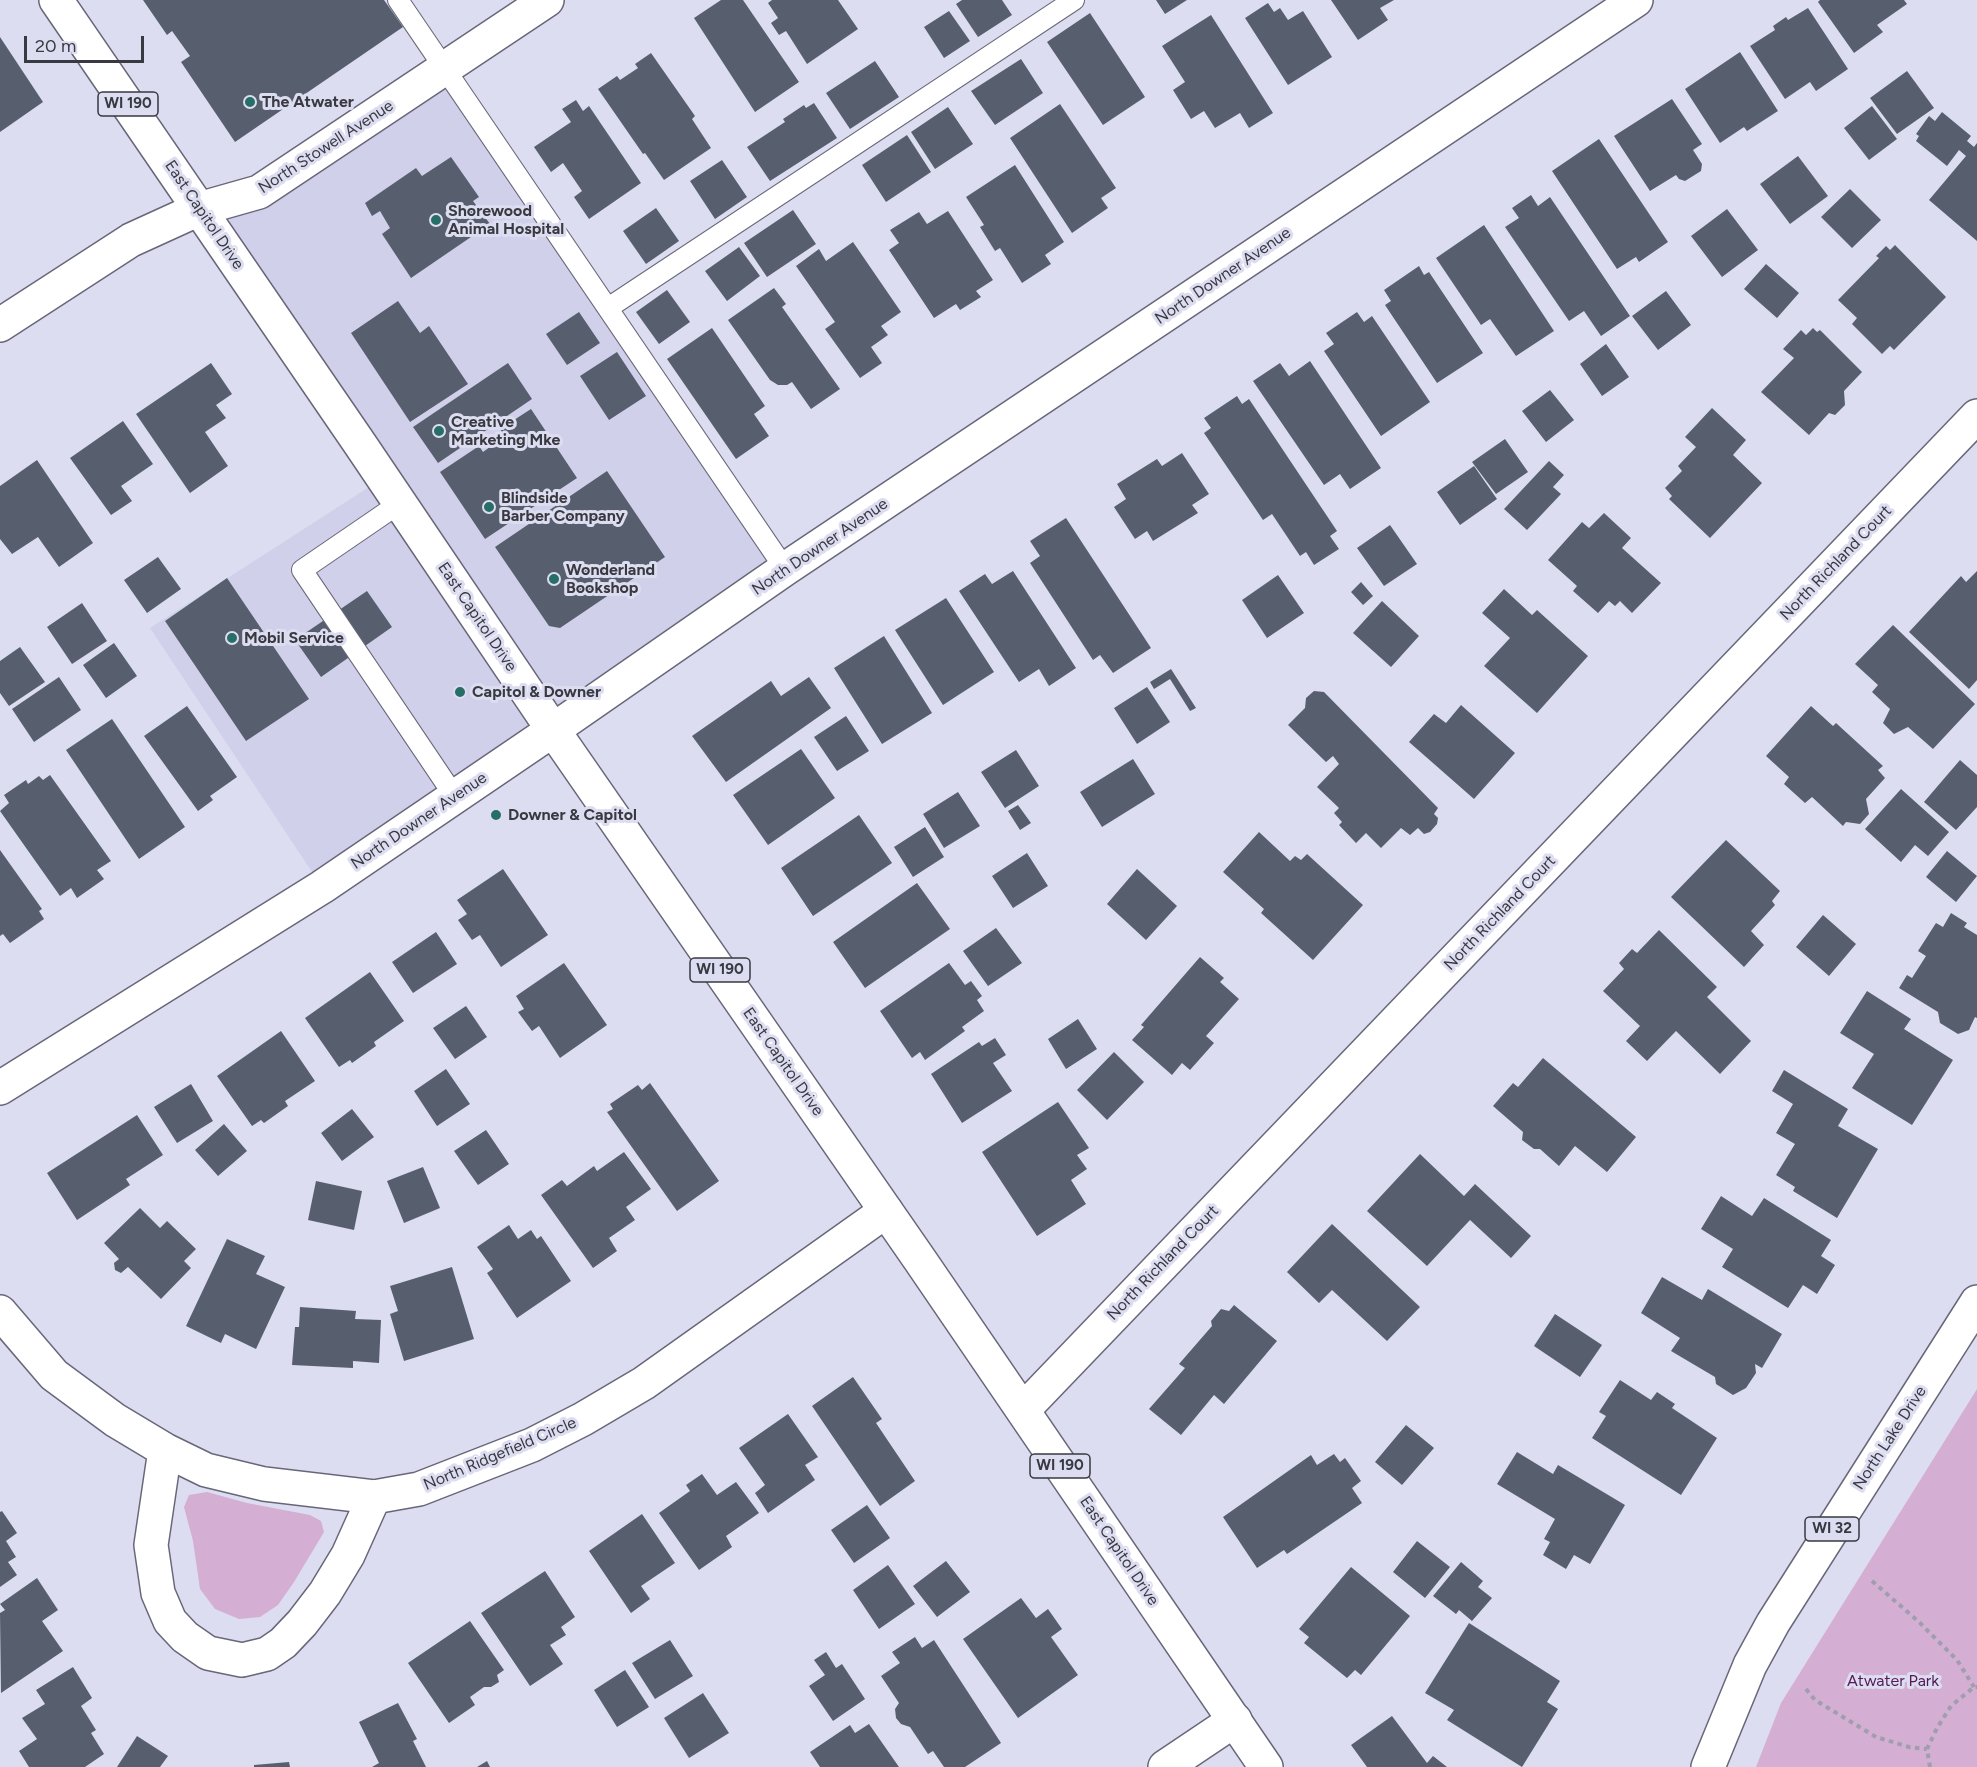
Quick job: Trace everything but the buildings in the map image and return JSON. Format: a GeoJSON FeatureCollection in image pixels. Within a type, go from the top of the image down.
{"type":"FeatureCollection","features":[{"type":"Feature","properties":{"kind":"street","name":"East Capitol Drive"},"geometry":{"type":"LineString","coordinates":[[56,0],[200,208],[553,730],[1023,1410],[1266,1767]]}},
{"type":"Feature","properties":{"kind":"street","name":"North Stowell Avenue"},"geometry":{"type":"LineString","coordinates":[[0,325],[131,240],[200,208],[259,192],[547,0]]}},
{"type":"Feature","properties":{"kind":"street","name":"North Downer Avenue"},"geometry":{"type":"LineString","coordinates":[[0,1088],[322,887],[785,569],[1636,0]]}},
{"type":"Feature","properties":{"kind":"street","name":"North Richland Court"},"geometry":{"type":"LineString","coordinates":[[1023,1410],[1977,416]]}},
{"type":"Feature","properties":{"kind":"street","name":"North Ridgefield Circle"},"geometry":{"type":"LineString","coordinates":[[0,1312],[54,1375],[115,1420],[165,1450],[206,1470],[264,1484],[374,1497],[430,1485],[531,1444],[583,1419],[644,1383],[886,1211]]}},
{"type":"Feature","properties":{"kind":"street","name":"North Lake Drive"},"geometry":{"type":"LineString","coordinates":[[1708,1767],[1750,1665],[1773,1623],[1977,1302]]}},
{"type":"Feature","properties":{"kind":"street"},"geometry":{"type":"LineString","coordinates":[[165,1450],[151,1545],[156,1585],[170,1621],[185,1637],[208,1653],[242,1660],[267,1654],[283,1643],[325,1593],[348,1555],[374,1497]]}},
{"type":"Feature","properties":{"kind":"street"},"geometry":{"type":"LineString","coordinates":[[1165,1767],[1235,1720]]}},
{"type":"Feature","properties":{"kind":"lane"},"geometry":{"type":"LineString","coordinates":[[398,0],[785,569]]}},
{"type":"Feature","properties":{"kind":"lane"},"geometry":{"type":"LineString","coordinates":[[608,308],[1074,0]]}},
{"type":"Feature","properties":{"kind":"lane"},"geometry":{"type":"LineString","coordinates":[[400,503],[302,570],[455,797]]}},
{"type":"Feature","properties":{"kind":"path"},"geometry":{"type":"LineString","coordinates":[[1872,1581],[1918,1621],[1956,1659],[1975,1687],[1951,1706],[1927,1749],[1929,1767]]}},
{"type":"Feature","properties":{"kind":"path"},"geometry":{"type":"LineString","coordinates":[[1806,1689],[1815,1700],[1876,1737],[1909,1748],[1927,1749]]}},
{"type":"Feature","properties":{"kind":"shaded area"},"geometry":{"type":"Polygon","coordinates":[[[445,68],[785,569],[322,887],[150,628],[383,478],[199,209],[445,68]]]}},
{"type":"Feature","properties":{"kind":"green space","name":"Atwater Park"},"geometry":{"type":"Polygon","coordinates":[[[1977,1389],[1977,1767],[1756,1767],[1781,1703],[1977,1389]]]}},
{"type":"Feature","properties":{"kind":"green space"},"geometry":{"type":"Polygon","coordinates":[[[207,1492],[247,1503],[310,1515],[321,1521],[324,1532],[294,1582],[278,1605],[260,1617],[239,1619],[215,1609],[200,1589],[193,1541],[184,1507],[189,1495],[207,1492]]]}},
{"type":"Feature","properties":{"kind":"place","name":"The Atwater"},"geometry":{"type":"Point","coordinates":[250,102]}},
{"type":"Feature","properties":{"kind":"place","name":"Shorewood Animal Hospital"},"geometry":{"type":"Point","coordinates":[436,220]}},
{"type":"Feature","properties":{"kind":"place","name":"Creative Marketing Mke"},"geometry":{"type":"Point","coordinates":[439,431]}},
{"type":"Feature","properties":{"kind":"place","name":"Blindside Barber Company"},"geometry":{"type":"Point","coordinates":[489,507]}},
{"type":"Feature","properties":{"kind":"place","name":"Wonderland Bookshop"},"geometry":{"type":"Point","coordinates":[554,579]}},
{"type":"Feature","properties":{"kind":"place","name":"Mobil Service"},"geometry":{"type":"Point","coordinates":[232,638]}},
{"type":"Feature","properties":{"kind":"place","name":"Capitol & Downer"},"geometry":{"type":"Point","coordinates":[460,692]}},
{"type":"Feature","properties":{"kind":"place","name":"Downer & Capitol"},"geometry":{"type":"Point","coordinates":[496,815]}}]}
